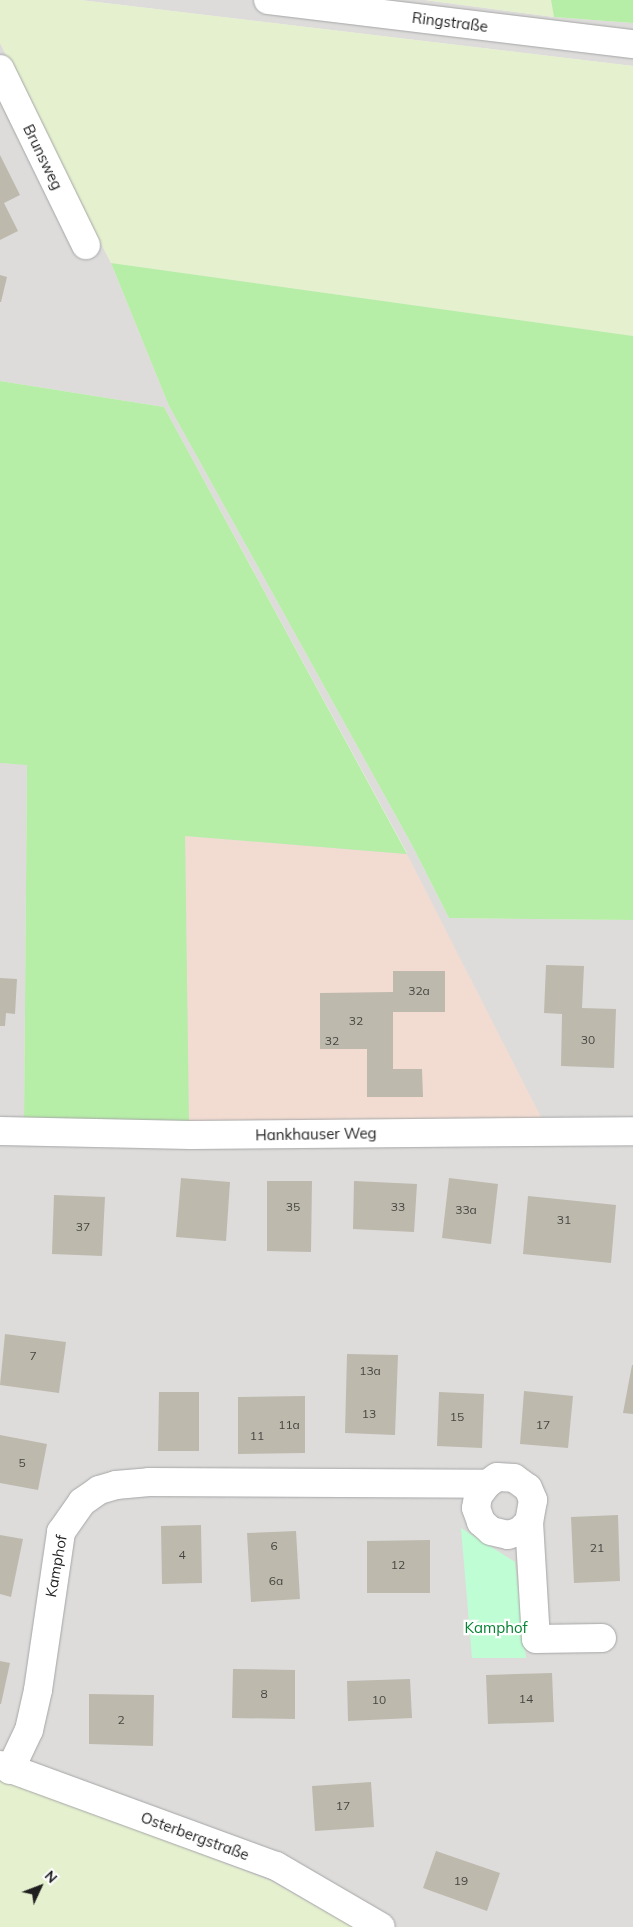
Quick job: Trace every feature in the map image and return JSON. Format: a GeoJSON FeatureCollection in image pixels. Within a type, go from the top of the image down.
{"type":"FeatureCollection","features":[{"type":"Feature","properties":{"kind":"street","name":"Ringstraße"},"geometry":{"type":"LineString","coordinates":[[268,0],[633,44]]}},
{"type":"Feature","properties":{"kind":"street","name":"Brunsweg"},"geometry":{"type":"LineString","coordinates":[[0,69],[86,245]]}},
{"type":"Feature","properties":{"kind":"street","name":"Hankhauser Weg"},"geometry":{"type":"LineString","coordinates":[[0,1131],[191,1135],[633,1131]]}},
{"type":"Feature","properties":{"kind":"street","name":"Kamphof"},"geometry":{"type":"LineString","coordinates":[[5,1767],[29,1730],[38,1690],[61,1532],[82,1502],[99,1490],[149,1482],[487,1484],[497,1477],[514,1478],[528,1488],[533,1500],[529,1522],[536,1639],[602,1638]]}},
{"type":"Feature","properties":{"kind":"street"},"geometry":{"type":"LineString","coordinates":[[487,1484],[478,1496],[476,1508],[481,1522],[490,1531],[508,1535],[520,1531],[529,1522]]}},
{"type":"Feature","properties":{"kind":"street","name":"Osterbergstraße"},"geometry":{"type":"LineString","coordinates":[[5,1767],[276,1866],[380,1927]]}},
{"type":"Feature","properties":{"kind":"shaded area"},"geometry":{"type":"Polygon","coordinates":[[[80,0],[425,0],[554,17],[633,23],[633,66],[80,0]]]}},
{"type":"Feature","properties":{"kind":"shaded area"},"geometry":{"type":"Polygon","coordinates":[[[0,43],[111,263],[169,406],[412,845],[449,918],[633,920],[633,1927],[352,1927],[271,1881],[0,1778],[0,763],[27,764],[24,1123],[185,836],[407,853],[164,407],[0,381],[0,43]]]}},
{"type":"Feature","properties":{"kind":"shaded area"},"geometry":{"type":"Polygon","coordinates":[[[185,836],[407,854],[546,1127],[189,1128],[185,836]]]}},
{"type":"Feature","properties":{"kind":"green space"},"geometry":{"type":"Polygon","coordinates":[[[0,0],[80,0],[633,66],[633,336],[111,263],[0,43],[0,0]]]}},
{"type":"Feature","properties":{"kind":"green space"},"geometry":{"type":"Polygon","coordinates":[[[425,0],[551,0],[554,17],[425,0]]]}},
{"type":"Feature","properties":{"kind":"green space"},"geometry":{"type":"Polygon","coordinates":[[[551,0],[633,0],[633,23],[554,17],[551,0]]]}},
{"type":"Feature","properties":{"kind":"green space"},"geometry":{"type":"Polygon","coordinates":[[[111,263],[633,336],[633,920],[449,918],[412,845],[169,406],[111,263]]]}},
{"type":"Feature","properties":{"kind":"green space"},"geometry":{"type":"Polygon","coordinates":[[[0,381],[164,407],[407,854],[185,836],[189,1128],[24,1123],[27,765],[0,763],[0,381]]]}},
{"type":"Feature","properties":{"kind":"green space","name":"Kamphof"},"geometry":{"type":"Polygon","coordinates":[[[461,1528],[515,1562],[526,1658],[472,1658],[461,1528]]]}},
{"type":"Feature","properties":{"kind":"green space"},"geometry":{"type":"Polygon","coordinates":[[[0,1778],[271,1881],[352,1927],[0,1927],[0,1778]]]}},
{"type":"Feature","properties":{"kind":"building"},"geometry":{"type":"Polygon","coordinates":[[[0,155],[20,195],[4,203],[18,231],[0,240],[0,155]]]}},
{"type":"Feature","properties":{"kind":"building"},"geometry":{"type":"Polygon","coordinates":[[[0,275],[7,277],[1,302],[0,302],[0,275]]]}},
{"type":"Feature","properties":{"kind":"building"},"geometry":{"type":"Polygon","coordinates":[[[546,965],[584,966],[582,1008],[616,1009],[614,1068],[561,1066],[562,1014],[544,1013],[546,965]]]}},
{"type":"Feature","properties":{"kind":"building"},"geometry":{"type":"Polygon","coordinates":[[[393,971],[445,971],[445,1012],[393,1012],[393,1069],[422,1069],[423,1097],[367,1097],[367,1049],[320,1049],[320,993],[393,992],[393,971]]]}},
{"type":"Feature","properties":{"kind":"building"},"geometry":{"type":"Polygon","coordinates":[[[0,978],[17,979],[15,1014],[6,1013],[5,1026],[0,1026],[0,978]]]}},
{"type":"Feature","properties":{"kind":"building"},"geometry":{"type":"Polygon","coordinates":[[[181,1178],[230,1182],[226,1241],[176,1237],[181,1178]]]}},
{"type":"Feature","properties":{"kind":"building"},"geometry":{"type":"Polygon","coordinates":[[[449,1178],[498,1184],[491,1244],[442,1238],[449,1178]]]}},
{"type":"Feature","properties":{"kind":"building"},"geometry":{"type":"Polygon","coordinates":[[[267,1181],[312,1181],[311,1252],[267,1251],[267,1181]]]}},
{"type":"Feature","properties":{"kind":"building"},"geometry":{"type":"Polygon","coordinates":[[[354,1181],[417,1184],[414,1232],[353,1229],[354,1181]]]}},
{"type":"Feature","properties":{"kind":"building"},"geometry":{"type":"Polygon","coordinates":[[[54,1195],[105,1197],[102,1256],[52,1254],[54,1195]]]}},
{"type":"Feature","properties":{"kind":"building"},"geometry":{"type":"Polygon","coordinates":[[[528,1196],[616,1205],[611,1263],[523,1254],[528,1196]]]}},
{"type":"Feature","properties":{"kind":"building"},"geometry":{"type":"Polygon","coordinates":[[[5,1334],[66,1342],[59,1393],[0,1385],[5,1334]]]}},
{"type":"Feature","properties":{"kind":"building"},"geometry":{"type":"Polygon","coordinates":[[[347,1354],[398,1355],[395,1435],[345,1433],[347,1354]]]}},
{"type":"Feature","properties":{"kind":"building"},"geometry":{"type":"Polygon","coordinates":[[[633,1365],[633,1414],[623,1413],[633,1365]]]}},
{"type":"Feature","properties":{"kind":"building"},"geometry":{"type":"Polygon","coordinates":[[[524,1391],[573,1396],[568,1448],[520,1444],[524,1391]]]}},
{"type":"Feature","properties":{"kind":"building"},"geometry":{"type":"Polygon","coordinates":[[[159,1392],[199,1392],[199,1451],[158,1451],[159,1392]]]}},
{"type":"Feature","properties":{"kind":"building"},"geometry":{"type":"Polygon","coordinates":[[[439,1392],[484,1394],[482,1448],[437,1446],[439,1392]]]}},
{"type":"Feature","properties":{"kind":"building"},"geometry":{"type":"Polygon","coordinates":[[[305,1396],[305,1453],[238,1454],[238,1397],[305,1396]]]}},
{"type":"Feature","properties":{"kind":"building"},"geometry":{"type":"Polygon","coordinates":[[[0,1435],[47,1444],[38,1490],[0,1483],[0,1435]]]}},
{"type":"Feature","properties":{"kind":"building"},"geometry":{"type":"Polygon","coordinates":[[[618,1515],[620,1581],[574,1583],[571,1517],[618,1515]]]}},
{"type":"Feature","properties":{"kind":"building"},"geometry":{"type":"Polygon","coordinates":[[[201,1525],[202,1583],[162,1584],[161,1526],[201,1525]]]}},
{"type":"Feature","properties":{"kind":"building"},"geometry":{"type":"Polygon","coordinates":[[[296,1531],[300,1599],[251,1602],[247,1533],[296,1531]]]}},
{"type":"Feature","properties":{"kind":"building"},"geometry":{"type":"Polygon","coordinates":[[[0,1535],[23,1539],[11,1597],[0,1594],[0,1535]]]}},
{"type":"Feature","properties":{"kind":"building"},"geometry":{"type":"Polygon","coordinates":[[[430,1540],[430,1593],[367,1593],[367,1541],[430,1540]]]}},
{"type":"Feature","properties":{"kind":"building"},"geometry":{"type":"Polygon","coordinates":[[[0,1661],[10,1663],[1,1704],[0,1704],[0,1661]]]}},
{"type":"Feature","properties":{"kind":"building"},"geometry":{"type":"Polygon","coordinates":[[[233,1669],[295,1670],[295,1719],[232,1718],[233,1669]]]}},
{"type":"Feature","properties":{"kind":"building"},"geometry":{"type":"Polygon","coordinates":[[[552,1673],[554,1722],[488,1724],[486,1675],[552,1673]]]}},
{"type":"Feature","properties":{"kind":"building"},"geometry":{"type":"Polygon","coordinates":[[[410,1679],[412,1718],[348,1721],[347,1681],[410,1679]]]}},
{"type":"Feature","properties":{"kind":"building"},"geometry":{"type":"Polygon","coordinates":[[[89,1694],[154,1695],[153,1746],[89,1744],[89,1694]]]}},
{"type":"Feature","properties":{"kind":"building"},"geometry":{"type":"Polygon","coordinates":[[[371,1782],[374,1827],[315,1831],[312,1786],[371,1782]]]}},
{"type":"Feature","properties":{"kind":"building"},"geometry":{"type":"Polygon","coordinates":[[[436,1851],[500,1873],[487,1911],[423,1888],[436,1851]]]}}]}
